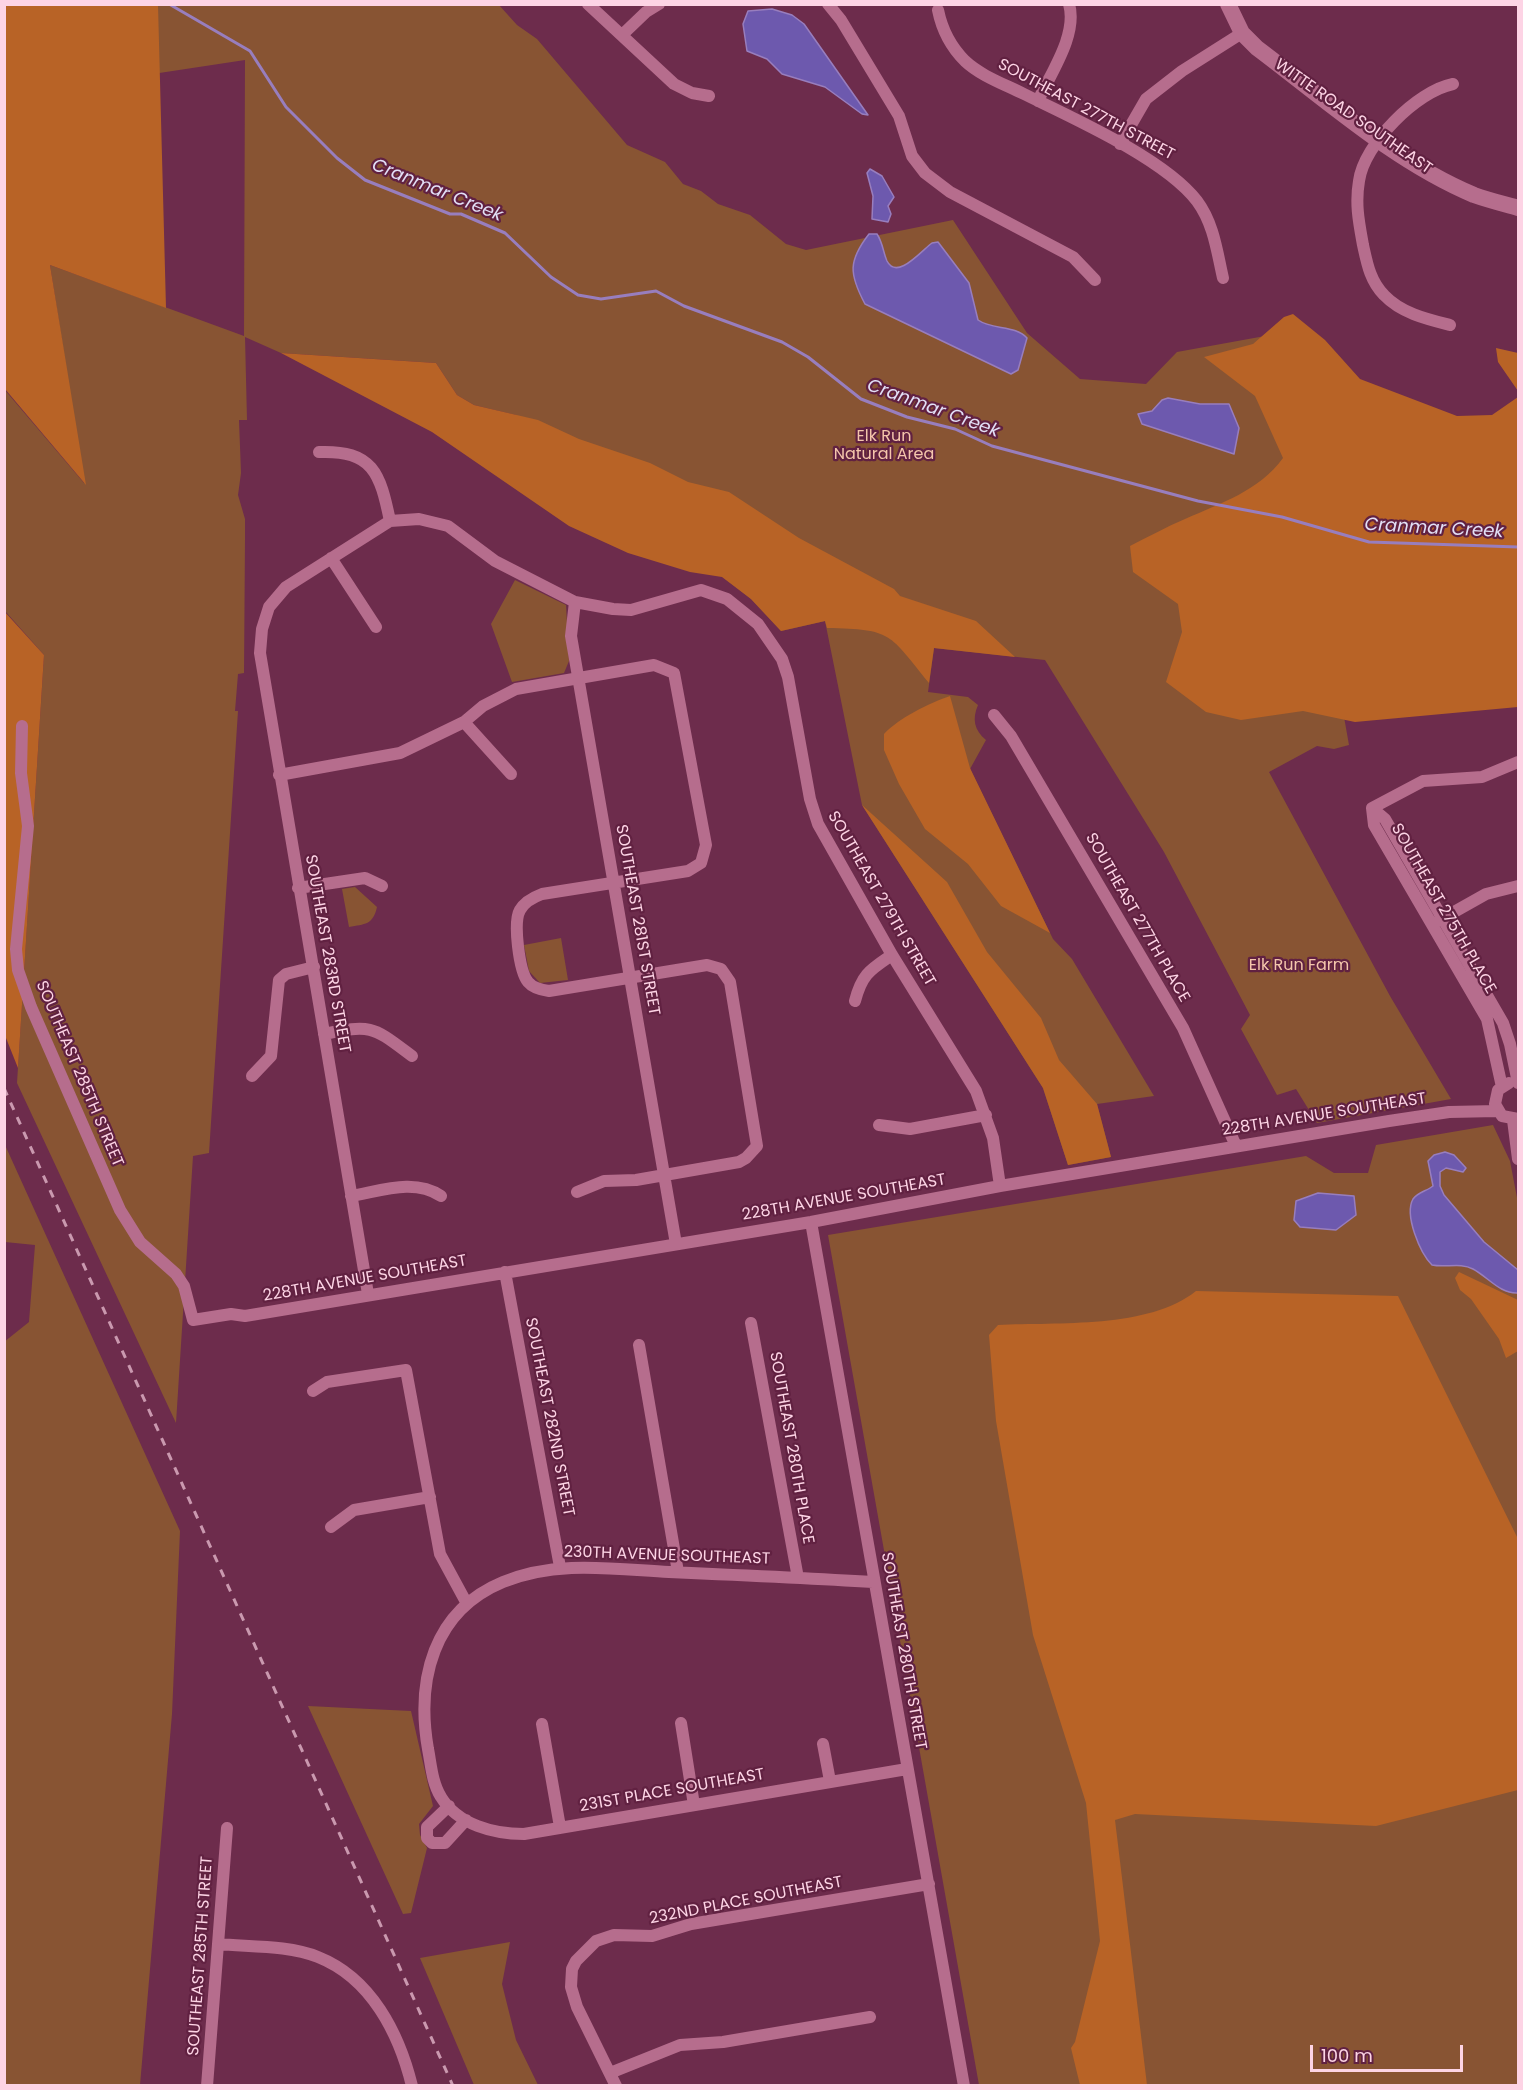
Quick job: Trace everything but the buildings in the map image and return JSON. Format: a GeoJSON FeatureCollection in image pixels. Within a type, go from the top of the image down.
{"type":"FeatureCollection","features":[{"type":"Feature","properties":{"kind":"street"},"geometry":{"type":"LineString","coordinates":[[588,4],[674,84],[692,93],[709,96]]}},
{"type":"Feature","properties":{"kind":"street"},"geometry":{"type":"LineString","coordinates":[[622,35],[659,4]]}},
{"type":"Feature","properties":{"kind":"street"},"geometry":{"type":"LineString","coordinates":[[828,4],[841,20],[899,116],[912,156],[925,173],[950,192],[1073,257],[1095,280]]}},
{"type":"Feature","properties":{"kind":"street"},"geometry":{"type":"LineString","coordinates":[[1038,101],[1067,38],[1071,23],[1069,4]]}},
{"type":"Feature","properties":{"kind":"street","name":"WITTE ROAD SOUTHEAST"},"geometry":{"type":"LineString","coordinates":[[1228,4],[1242,33],[1257,48],[1380,139],[1446,182],[1476,195],[1518,208]]}},
{"type":"Feature","properties":{"kind":"street","name":"SOUTHEAST 277TH STREET"},"geometry":{"type":"LineString","coordinates":[[938,10],[941,27],[948,40],[965,61],[977,71],[1168,171],[1197,202],[1214,234],[1223,278]]}},
{"type":"Feature","properties":{"kind":"street"},"geometry":{"type":"LineString","coordinates":[[1120,144],[1146,99],[1182,71],[1242,33]]}},
{"type":"Feature","properties":{"kind":"street"},"geometry":{"type":"LineString","coordinates":[[1450,325],[1408,312],[1392,303],[1374,283],[1368,268],[1357,215],[1358,189],[1364,164],[1380,139],[1420,96],[1440,86],[1453,84]]}},
{"type":"Feature","properties":{"kind":"street"},"geometry":{"type":"LineString","coordinates":[[319,452],[352,453],[368,464],[380,482],[390,521]]}},
{"type":"Feature","properties":{"kind":"street"},"geometry":{"type":"LineString","coordinates":[[376,627],[331,558],[390,521],[419,519],[448,526],[495,561],[575,602]]}},
{"type":"Feature","properties":{"kind":"street","name":"SOUTHEAST 283RD STREET"},"geometry":{"type":"LineString","coordinates":[[331,558],[286,586],[270,607],[264,620],[260,653],[368,1294]]}},
{"type":"Feature","properties":{"kind":"street","name":"SOUTHEAST 279TH STREET"},"geometry":{"type":"LineString","coordinates":[[575,602],[631,610],[701,590],[727,599],[758,624],[782,659],[788,677],[813,811],[892,955],[976,1091],[986,1115],[1000,1186]]}},
{"type":"Feature","properties":{"kind":"street","name":"SOUTHEAST 281ST STREET"},"geometry":{"type":"LineString","coordinates":[[575,602],[571,636],[676,1244]]}},
{"type":"Feature","properties":{"kind":"street"},"geometry":{"type":"LineString","coordinates":[[279,775],[387,757],[418,746],[464,722],[483,706],[516,689],[654,665],[668,669],[677,680],[706,845],[700,863],[688,871],[542,894],[520,909],[516,926],[524,973],[532,986],[549,992],[707,965],[721,969],[730,982],[758,1140],[751,1154],[739,1162],[664,1175],[604,1181],[577,1192]]}},
{"type":"Feature","properties":{"kind":"street","name":"SOUTHEAST 277TH PLACE"},"geometry":{"type":"LineString","coordinates":[[994,715],[1011,736],[1183,1028],[1236,1146]]}},
{"type":"Feature","properties":{"kind":"street"},"geometry":{"type":"LineString","coordinates":[[464,722],[511,774]]}},
{"type":"Feature","properties":{"kind":"street","name":"SOUTHEAST 285TH STREET"},"geometry":{"type":"LineString","coordinates":[[22,726],[20,763],[28,826],[28,846],[16,949],[18,970],[31,1007],[120,1210],[140,1242],[176,1274],[184,1286],[193,1320],[231,1314],[245,1316]]}},
{"type":"Feature","properties":{"kind":"street"},"geometry":{"type":"LineString","coordinates":[[1372,808],[1423,781],[1482,777],[1518,762]]}},
{"type":"Feature","properties":{"kind":"street","name":"SOUTHEAST 275TH PLACE"},"geometry":{"type":"LineString","coordinates":[[1372,808],[1385,819],[1508,1032],[1518,1083]]}},
{"type":"Feature","properties":{"kind":"street","name":"SOUTHEAST 275TH PLACE"},"geometry":{"type":"LineString","coordinates":[[1372,808],[1374,825],[1487,1019],[1498,1092],[1497,1111]]}},
{"type":"Feature","properties":{"kind":"street"},"geometry":{"type":"LineString","coordinates":[[298,888],[365,878],[382,886]]}},
{"type":"Feature","properties":{"kind":"street"},"geometry":{"type":"LineString","coordinates":[[1431,925],[1486,894],[1518,886]]}},
{"type":"Feature","properties":{"kind":"street"},"geometry":{"type":"LineString","coordinates":[[855,1001],[860,983],[867,972],[892,955]]}},
{"type":"Feature","properties":{"kind":"street"},"geometry":{"type":"LineString","coordinates":[[252,1076],[271,1056],[279,980],[286,974],[314,967]]}},
{"type":"Feature","properties":{"kind":"street"},"geometry":{"type":"LineString","coordinates":[[324,1034],[369,1028],[379,1031],[412,1056]]}},
{"type":"Feature","properties":{"kind":"street","name":"228TH AVENUE SOUTHEAST"},"geometry":{"type":"LineString","coordinates":[[1449,1112],[1518,1083]]}},
{"type":"Feature","properties":{"kind":"street"},"geometry":{"type":"LineString","coordinates":[[1497,1111],[1502,1116],[1516,1119],[1518,1156]]}},
{"type":"Feature","properties":{"kind":"street","name":"228TH AVENUE SOUTHEAST"},"geometry":{"type":"LineString","coordinates":[[245,1316],[811,1222],[1000,1186],[1236,1146],[1449,1112],[1497,1111]]}},
{"type":"Feature","properties":{"kind":"street"},"geometry":{"type":"LineString","coordinates":[[879,1125],[910,1129],[986,1115]]}},
{"type":"Feature","properties":{"kind":"street"},"geometry":{"type":"LineString","coordinates":[[351,1196],[415,1185],[429,1188],[441,1196]]}},
{"type":"Feature","properties":{"kind":"street","name":"SOUTHEAST 280TH STREET"},"geometry":{"type":"LineString","coordinates":[[811,1222],[964,2085]]}},
{"type":"Feature","properties":{"kind":"street","name":"SOUTHEAST 282ND STREET"},"geometry":{"type":"LineString","coordinates":[[505,1272],[560,1567]]}},
{"type":"Feature","properties":{"kind":"street","name":"SOUTHEAST 280TH PLACE"},"geometry":{"type":"LineString","coordinates":[[751,1323],[798,1578]]}},
{"type":"Feature","properties":{"kind":"street"},"geometry":{"type":"LineString","coordinates":[[639,1345],[678,1572]]}},
{"type":"Feature","properties":{"kind":"street"},"geometry":{"type":"LineString","coordinates":[[313,1391],[327,1382],[406,1370],[440,1554],[466,1602],[441,1637],[429,1663],[424,1690],[423,1720],[433,1775],[441,1797],[449,1806],[426,1829],[427,1838],[432,1843],[446,1843],[466,1820]]}},
{"type":"Feature","properties":{"kind":"street"},"geometry":{"type":"LineString","coordinates":[[331,1527],[354,1510],[430,1497]]}},
{"type":"Feature","properties":{"kind":"street","name":"230TH AVENUE SOUTHEAST"},"geometry":{"type":"LineString","coordinates":[[466,1602],[502,1582],[560,1567],[873,1582]]}},
{"type":"Feature","properties":{"kind":"street"},"geometry":{"type":"LineString","coordinates":[[681,1723],[694,1805]]}},
{"type":"Feature","properties":{"kind":"street"},"geometry":{"type":"LineString","coordinates":[[542,1724],[560,1827]]}},
{"type":"Feature","properties":{"kind":"street"},"geometry":{"type":"LineString","coordinates":[[823,1744],[830,1781]]}},
{"type":"Feature","properties":{"kind":"street","name":"231ST PLACE SOUTHEAST"},"geometry":{"type":"LineString","coordinates":[[449,1806],[479,1828],[505,1834],[524,1834],[907,1769]]}},
{"type":"Feature","properties":{"kind":"street","name":"SOUTHEAST 285TH STREET"},"geometry":{"type":"LineString","coordinates":[[207,2085],[227,1828]]}},
{"type":"Feature","properties":{"kind":"street","name":"232ND PLACE SOUTHEAST"},"geometry":{"type":"LineString","coordinates":[[610,2073],[574,1998],[571,1977],[576,1961],[582,1952],[603,1937],[652,1936],[691,1924],[930,1884]]}},
{"type":"Feature","properties":{"kind":"street"},"geometry":{"type":"LineString","coordinates":[[218,1944],[293,1951],[334,1965],[367,1991],[382,2011],[404,2060],[412,2085]]}},
{"type":"Feature","properties":{"kind":"street"},"geometry":{"type":"LineString","coordinates":[[616,2085],[610,2073],[680,2044],[723,2042],[870,2017]]}},
{"type":"Feature","properties":{"kind":"green space","name":"Elk Run Natural Area"},"geometry":{"type":"Polygon","coordinates":[[[53,4],[499,5],[517,25],[537,39],[627,145],[665,162],[683,184],[701,191],[718,204],[750,215],[786,244],[806,250],[953,220],[1027,333],[1080,379],[1146,384],[1177,352],[1276,334],[1349,745],[1334,749],[1317,746],[1269,772],[1390,996],[1451,1099],[1317,1123],[1296,1089],[1277,1095],[1241,1029],[1250,1015],[1164,852],[1045,660],[934,648],[928,692],[968,697],[978,705],[975,724],[986,740],[970,769],[1053,939],[1072,959],[1154,1096],[1097,1104],[1111,1157],[1068,1165],[1043,1088],[862,805],[825,621],[781,631],[751,599],[516,415],[474,405],[457,395],[436,363],[281,353],[245,337],[247,420],[239,420],[241,473],[238,495],[245,519],[244,673],[238,674],[235,711],[238,711],[209,1153],[193,1156],[176,1423],[17,1083],[44,655],[5,611],[4,389],[84,483],[50,265],[244,336],[245,60],[67,87],[53,4]]]}},
{"type":"Feature","properties":{"kind":"green space"},"geometry":{"type":"Polygon","coordinates":[[[515,580],[566,605],[569,661],[564,673],[512,682],[491,624],[515,580]]]}},
{"type":"Feature","properties":{"kind":"green space"},"geometry":{"type":"Polygon","coordinates":[[[355,887],[377,907],[371,920],[349,927],[342,889],[355,887]]]}},
{"type":"Feature","properties":{"kind":"green space"},"geometry":{"type":"Polygon","coordinates":[[[561,938],[568,980],[540,983],[529,971],[524,945],[561,938]]]}},
{"type":"Feature","properties":{"kind":"green space"},"geometry":{"type":"Polygon","coordinates":[[[1493,1125],[1510,1161],[1518,1203],[1518,2085],[979,2085],[828,1235],[1306,1156],[1334,1173],[1368,1173],[1376,1145],[1493,1125]]]}},
{"type":"Feature","properties":{"kind":"green space"},"geometry":{"type":"Polygon","coordinates":[[[5,1145],[180,1531],[172,1714],[140,2085],[5,2085],[4,1342],[29,1322],[35,1245],[5,1242],[5,1145]]]}},
{"type":"Feature","properties":{"kind":"green space"},"geometry":{"type":"Polygon","coordinates":[[[308,1706],[411,1711],[433,1806],[419,1824],[420,1835],[427,1848],[411,1913],[403,1914],[308,1706]]]}},
{"type":"Feature","properties":{"kind":"green space"},"geometry":{"type":"Polygon","coordinates":[[[510,1942],[502,1984],[516,2040],[538,2085],[474,2085],[420,1958],[510,1942]]]}},
{"type":"Feature","properties":{"kind":"shaded area"},"geometry":{"type":"Polygon","coordinates":[[[4,5],[158,5],[166,308],[50,265],[86,485],[5,389],[4,5]]]}},
{"type":"Feature","properties":{"kind":"shaded area"},"geometry":{"type":"Polygon","coordinates":[[[772,9],[792,15],[804,24],[868,115],[862,114],[825,87],[782,74],[767,59],[747,51],[743,24],[748,11],[772,9]]]}},
{"type":"Feature","properties":{"kind":"shaded area"},"geometry":{"type":"Polygon","coordinates":[[[870,169],[882,176],[894,197],[888,206],[891,214],[888,222],[872,219],[873,196],[867,173],[870,169]]]}},
{"type":"Feature","properties":{"kind":"shaded area"},"geometry":{"type":"Polygon","coordinates":[[[869,234],[877,234],[887,261],[891,266],[897,268],[910,262],[932,243],[938,242],[969,283],[978,320],[1017,331],[1027,338],[1018,370],[1011,374],[865,304],[856,284],[853,268],[857,252],[869,234]]]}},
{"type":"Feature","properties":{"kind":"shaded area"},"geometry":{"type":"Polygon","coordinates":[[[1293,314],[1325,340],[1360,379],[1457,416],[1492,415],[1518,397],[1518,707],[1355,722],[1303,711],[1241,720],[1206,712],[1166,682],[1182,632],[1178,604],[1133,572],[1130,546],[1251,488],[1283,458],[1255,396],[1204,357],[1253,344],[1284,317],[1293,314]]]}},
{"type":"Feature","properties":{"kind":"shaded area"},"geometry":{"type":"Polygon","coordinates":[[[1496,348],[1518,353],[1518,391],[1498,362],[1496,348]]]}},
{"type":"Feature","properties":{"kind":"shaded area"},"geometry":{"type":"Polygon","coordinates":[[[281,353],[436,363],[457,395],[474,405],[538,420],[579,439],[650,463],[688,482],[729,492],[799,538],[894,589],[900,596],[976,621],[1015,657],[934,648],[929,683],[897,644],[878,633],[827,628],[825,621],[781,631],[751,599],[722,577],[690,572],[628,553],[569,526],[432,432],[281,353]]]}},
{"type":"Feature","properties":{"kind":"shaded area"},"geometry":{"type":"Polygon","coordinates":[[[1168,398],[1200,404],[1229,404],[1239,428],[1234,454],[1142,424],[1138,414],[1152,411],[1162,400],[1168,398]]]}},
{"type":"Feature","properties":{"kind":"shaded area"},"geometry":{"type":"Polygon","coordinates":[[[4,611],[44,655],[18,1068],[4,1033],[4,611]]]}},
{"type":"Feature","properties":{"kind":"shaded area"},"geometry":{"type":"Polygon","coordinates":[[[950,696],[970,768],[1050,933],[1001,906],[968,864],[925,829],[899,784],[884,750],[884,734],[890,728],[915,712],[950,696]]]}},
{"type":"Feature","properties":{"kind":"shaded area"},"geometry":{"type":"Polygon","coordinates":[[[862,805],[947,882],[987,952],[1041,1018],[1059,1060],[1097,1104],[1111,1157],[1068,1165],[1043,1088],[862,805]]]}},
{"type":"Feature","properties":{"kind":"shaded area"},"geometry":{"type":"Polygon","coordinates":[[[1445,1152],[1454,1155],[1466,1168],[1463,1172],[1446,1168],[1440,1172],[1440,1186],[1444,1195],[1484,1242],[1518,1270],[1518,1293],[1505,1291],[1468,1267],[1432,1265],[1423,1252],[1412,1224],[1411,1206],[1415,1197],[1433,1186],[1428,1161],[1434,1155],[1445,1152]]]}},
{"type":"Feature","properties":{"kind":"shaded area"},"geometry":{"type":"Polygon","coordinates":[[[1318,1193],[1354,1196],[1356,1215],[1336,1230],[1300,1227],[1294,1220],[1296,1201],[1318,1193]]]}},
{"type":"Feature","properties":{"kind":"shaded area"},"geometry":{"type":"Polygon","coordinates":[[[1459,1272],[1518,1300],[1518,1351],[1506,1358],[1499,1339],[1471,1299],[1460,1290],[1455,1278],[1459,1272]]]}},
{"type":"Feature","properties":{"kind":"shaded area"},"geometry":{"type":"Polygon","coordinates":[[[1196,1291],[1398,1296],[1518,1539],[1518,1790],[1376,1826],[1135,1814],[1115,1820],[1147,2085],[1080,2085],[1071,2048],[1075,2042],[1100,1941],[1086,1803],[1033,1635],[996,1421],[989,1335],[998,1325],[1075,1323],[1129,1318],[1154,1312],[1196,1291]]]}},
{"type":"Feature","properties":{"kind":"waterway","name":"Cranmar Creek"},"geometry":{"type":"LineString","coordinates":[[169,4],[250,51],[286,107],[337,158],[365,180],[450,214],[461,214],[505,233],[551,277],[578,295],[601,299],[656,291],[684,306],[782,342],[808,357],[861,399],[907,417],[955,429],[992,446],[1198,501],[1282,517],[1369,542],[1518,547]]}},
{"type":"Feature","properties":{"kind":"railway"},"geometry":{"type":"LineString","coordinates":[[4,1088],[453,2086]]}},
{"type":"Feature","properties":{"kind":"park label","name":"Elk Run Farm"},"geometry":{"type":"Point","coordinates":[1299,966]}}]}
